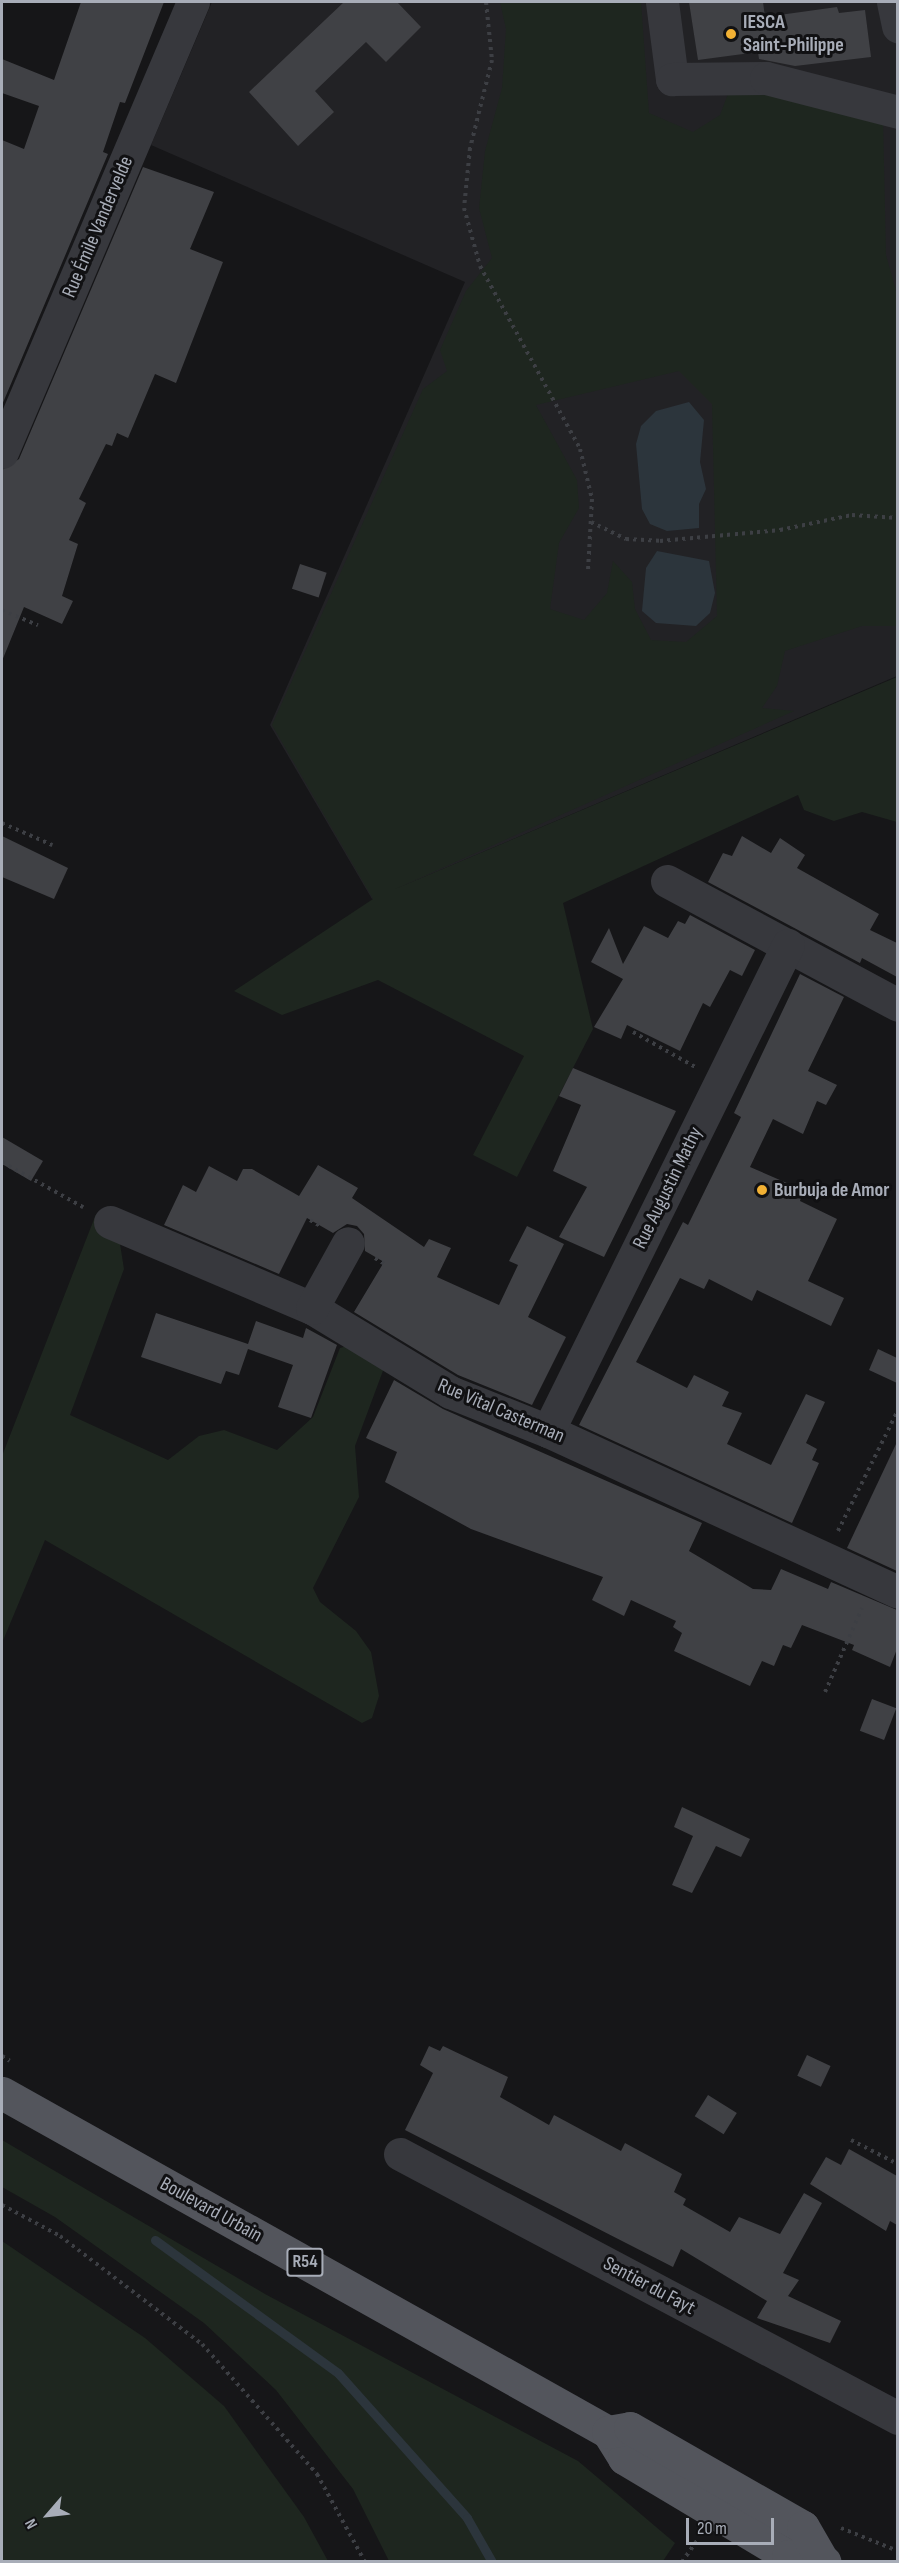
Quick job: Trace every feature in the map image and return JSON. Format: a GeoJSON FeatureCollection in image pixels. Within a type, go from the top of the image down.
{"type":"FeatureCollection","features":[{"type":"Feature","properties":{"kind":"main road","name":"Boulevard Urbain"},"geometry":{"type":"LineString","coordinates":[[2,2093],[608,2432],[624,2458],[788,2556],[824,2561]]}},
{"type":"Feature","properties":{"kind":"street","name":"Rue Émile Vandervelde"},"geometry":{"type":"LineString","coordinates":[[2,452],[193,2]]}},
{"type":"Feature","properties":{"kind":"street"},"geometry":{"type":"LineString","coordinates":[[662,2],[672,79],[766,78],[897,112]]}},
{"type":"Feature","properties":{"kind":"street"},"geometry":{"type":"LineString","coordinates":[[893,2],[897,26]]}},
{"type":"Feature","properties":{"kind":"street"},"geometry":{"type":"LineString","coordinates":[[667,881],[897,1005]]}},
{"type":"Feature","properties":{"kind":"street","name":"Rue Augustin Mathy"},"geometry":{"type":"LineString","coordinates":[[548,1431],[788,945]]}},
{"type":"Feature","properties":{"kind":"street","name":"Rue Vital Casterman"},"geometry":{"type":"LineString","coordinates":[[110,1222],[312,1308],[450,1392],[548,1431],[886,1586]]}},
{"type":"Feature","properties":{"kind":"street"},"geometry":{"type":"LineString","coordinates":[[312,1308],[348,1243]]}},
{"type":"Feature","properties":{"kind":"street","name":"Sentier du Fayt"},"geometry":{"type":"LineString","coordinates":[[400,2154],[897,2418]]}},
{"type":"Feature","properties":{"kind":"path"},"geometry":{"type":"LineString","coordinates":[[486,2],[492,60],[470,148],[464,208],[480,266],[580,449],[592,499],[588,571]]}},
{"type":"Feature","properties":{"kind":"path"},"geometry":{"type":"LineString","coordinates":[[591,522],[626,539],[660,541],[780,530],[852,515],[897,518]]}},
{"type":"Feature","properties":{"kind":"path"},"geometry":{"type":"LineString","coordinates":[[2,610],[38,626]]}},
{"type":"Feature","properties":{"kind":"path"},"geometry":{"type":"LineString","coordinates":[[2,823],[52,845]]}},
{"type":"Feature","properties":{"kind":"path"},"geometry":{"type":"LineString","coordinates":[[633,1032],[722,1080]]}},
{"type":"Feature","properties":{"kind":"path"},"geometry":{"type":"LineString","coordinates":[[2,1162],[110,1222]]}},
{"type":"Feature","properties":{"kind":"path"},"geometry":{"type":"LineString","coordinates":[[825,1558],[897,1410]]}},
{"type":"Feature","properties":{"kind":"path"},"geometry":{"type":"LineString","coordinates":[[825,1692],[886,1586]]}},
{"type":"Feature","properties":{"kind":"path"},"geometry":{"type":"LineString","coordinates":[[851,2140],[897,2164]]}},
{"type":"Feature","properties":{"kind":"path"},"geometry":{"type":"LineString","coordinates":[[2,2205],[60,2236],[202,2344],[317,2474],[365,2562]]}},
{"type":"Feature","properties":{"kind":"shaded area"},"geometry":{"type":"Polygon","coordinates":[[[212,2],[897,2],[897,676],[372,899],[270,725],[465,282],[151,145],[212,2]]]}},
{"type":"Feature","properties":{"kind":"shaded area"},"geometry":{"type":"Polygon","coordinates":[[[500,2],[641,2],[649,113],[693,132],[720,115],[731,86],[883,119],[886,255],[898,298],[897,626],[862,626],[785,651],[777,686],[762,708],[794,711],[395,889],[897,677],[897,822],[862,812],[834,821],[804,810],[798,795],[563,903],[593,1029],[517,1177],[473,1155],[524,1056],[378,980],[282,1015],[234,991],[373,899],[272,725],[423,389],[447,371],[440,350],[466,291],[492,258],[479,208],[485,151],[502,88],[506,29],[500,2]],[[679,371],[536,405],[577,480],[579,508],[559,543],[550,609],[584,620],[607,593],[613,561],[632,582],[635,609],[651,640],[686,642],[717,616],[712,404],[679,371]]]}},
{"type":"Feature","properties":{"kind":"shaded area"},"geometry":{"type":"Polygon","coordinates":[[[689,402],[704,420],[700,462],[706,489],[699,504],[699,528],[667,531],[650,524],[642,509],[636,444],[641,426],[656,411],[689,402]]]}},
{"type":"Feature","properties":{"kind":"shaded area"},"geometry":{"type":"Polygon","coordinates":[[[657,551],[709,561],[715,593],[710,613],[696,626],[656,623],[642,611],[646,568],[657,551]]]}},
{"type":"Feature","properties":{"kind":"shaded area"},"geometry":{"type":"Polygon","coordinates":[[[96,1214],[117,1225],[124,1269],[70,1415],[168,1460],[199,1436],[224,1430],[277,1450],[313,1417],[340,1348],[351,1345],[384,1368],[355,1446],[359,1497],[313,1588],[320,1602],[356,1631],[371,1652],[379,1696],[372,1718],[362,1723],[45,1540],[2,1643],[2,1456],[96,1214]]]}},
{"type":"Feature","properties":{"kind":"shaded area"},"geometry":{"type":"Polygon","coordinates":[[[2,2140],[265,2294],[578,2461],[675,2543],[663,2561],[389,2561],[353,2489],[276,2390],[204,2323],[55,2217],[2,2187],[2,2140]]]}},
{"type":"Feature","properties":{"kind":"shaded area"},"geometry":{"type":"Polygon","coordinates":[[[2,2241],[145,2338],[224,2406],[304,2517],[328,2561],[2,2561],[2,2241]]]}},
{"type":"Feature","properties":{"kind":"building"},"geometry":{"type":"Polygon","coordinates":[[[81,2],[164,2],[125,103],[120,102],[103,152],[108,154],[2,405],[2,140],[24,149],[39,106],[2,93],[2,59],[54,80],[81,2]]]}},
{"type":"Feature","properties":{"kind":"building"},"geometry":{"type":"Polygon","coordinates":[[[344,2],[397,2],[421,27],[386,62],[366,42],[315,91],[334,112],[298,146],[249,92],[344,2]]]}},
{"type":"Feature","properties":{"kind":"building"},"geometry":{"type":"Polygon","coordinates":[[[689,2],[763,2],[765,17],[837,7],[839,13],[865,10],[871,57],[795,66],[759,59],[758,52],[698,60],[689,2]]]}},
{"type":"Feature","properties":{"kind":"building"},"geometry":{"type":"Polygon","coordinates":[[[143,167],[214,192],[190,249],[223,262],[176,383],[155,374],[128,438],[117,433],[112,446],[106,444],[79,499],[86,503],[69,540],[78,544],[62,596],[73,601],[62,624],[24,607],[2,661],[2,470],[19,459],[143,167]]]}},
{"type":"Feature","properties":{"kind":"building"},"geometry":{"type":"Polygon","coordinates":[[[300,564],[327,573],[319,597],[292,589],[300,564]]]}},
{"type":"Feature","properties":{"kind":"building"},"geometry":{"type":"Polygon","coordinates":[[[2,836],[68,868],[54,899],[2,877],[2,836]]]}},
{"type":"Feature","properties":{"kind":"building"},"geometry":{"type":"Polygon","coordinates":[[[742,836],[771,853],[780,838],[805,855],[797,868],[879,914],[870,930],[897,943],[897,977],[862,958],[860,963],[708,882],[723,853],[732,856],[742,836]]]}},
{"type":"Feature","properties":{"kind":"building"},"geometry":{"type":"Polygon","coordinates":[[[690,915],[755,950],[742,976],[730,970],[710,1007],[703,1003],[680,1051],[627,1025],[621,1039],[594,1027],[623,979],[591,962],[609,928],[623,964],[644,926],[668,938],[678,921],[685,924],[690,915]]]}},
{"type":"Feature","properties":{"kind":"building"},"geometry":{"type":"Polygon","coordinates":[[[800,974],[844,997],[808,1071],[837,1085],[826,1105],[817,1101],[803,1134],[773,1119],[750,1167],[803,1190],[800,1201],[837,1219],[808,1281],[844,1298],[831,1326],[757,1290],[752,1301],[709,1279],[704,1289],[680,1278],[636,1362],[687,1388],[694,1375],[729,1392],[722,1406],[742,1413],[727,1444],[771,1465],[806,1394],[825,1402],[806,1443],[817,1449],[812,1460],[819,1463],[792,1523],[579,1425],[683,1222],[688,1225],[741,1117],[734,1113],[800,974]]]}},
{"type":"Feature","properties":{"kind":"building"},"geometry":{"type":"Polygon","coordinates":[[[573,1068],[676,1111],[604,1257],[559,1237],[587,1187],[553,1171],[581,1105],[559,1096],[573,1068]]]}},
{"type":"Feature","properties":{"kind":"building"},"geometry":{"type":"Polygon","coordinates":[[[2,1137],[43,1161],[31,1181],[2,1164],[2,1137]]]}},
{"type":"Feature","properties":{"kind":"building"},"geometry":{"type":"Polygon","coordinates":[[[318,1165],[358,1188],[352,1198],[424,1247],[429,1239],[451,1248],[437,1277],[499,1305],[518,1265],[509,1261],[527,1226],[564,1244],[528,1317],[566,1337],[532,1405],[458,1375],[354,1312],[384,1262],[365,1251],[364,1234],[357,1226],[347,1224],[333,1233],[307,1218],[279,1274],[164,1225],[183,1185],[196,1192],[209,1166],[237,1181],[243,1169],[252,1169],[299,1196],[318,1165]]]}},
{"type":"Feature","properties":{"kind":"building"},"geometry":{"type":"Polygon","coordinates":[[[156,1313],[248,1344],[256,1321],[303,1338],[306,1328],[337,1345],[311,1418],[278,1407],[293,1365],[248,1349],[239,1375],[226,1371],[221,1384],[141,1357],[156,1313]]]}},
{"type":"Feature","properties":{"kind":"building"},"geometry":{"type":"Polygon","coordinates":[[[878,1349],[897,1358],[897,1383],[869,1370],[878,1349]]]}},
{"type":"Feature","properties":{"kind":"building"},"geometry":{"type":"Polygon","coordinates":[[[394,1380],[443,1409],[702,1523],[689,1551],[753,1589],[771,1590],[781,1569],[828,1589],[831,1582],[897,1610],[897,1649],[890,1667],[852,1650],[854,1645],[802,1625],[791,1648],[783,1645],[774,1666],[762,1661],[750,1686],[674,1651],[682,1633],[673,1627],[676,1621],[631,1600],[624,1616],[592,1600],[603,1577],[471,1529],[385,1482],[397,1452],[366,1438],[394,1380]]]}},
{"type":"Feature","properties":{"kind":"building"},"geometry":{"type":"Polygon","coordinates":[[[897,1442],[897,1571],[847,1548],[897,1442]]]}},
{"type":"Feature","properties":{"kind":"building"},"geometry":{"type":"Polygon","coordinates":[[[872,1699],[896,1708],[884,1740],[860,1731],[872,1699]]]}},
{"type":"Feature","properties":{"kind":"building"},"geometry":{"type":"Polygon","coordinates":[[[682,1807],[750,1839],[741,1857],[716,1846],[692,1893],[672,1885],[693,1836],[674,1827],[682,1807]]]}},
{"type":"Feature","properties":{"kind":"building"},"geometry":{"type":"Polygon","coordinates":[[[429,2046],[440,2051],[443,2046],[508,2077],[500,2097],[549,2125],[554,2115],[621,2151],[625,2143],[682,2174],[674,2192],[686,2199],[683,2205],[730,2232],[739,2217],[780,2234],[804,2193],[822,2203],[783,2273],[799,2280],[788,2296],[841,2321],[830,2343],[757,2318],[767,2301],[681,2249],[673,2267],[405,2130],[433,2073],[420,2065],[429,2046]]]}},
{"type":"Feature","properties":{"kind":"building"},"geometry":{"type":"Polygon","coordinates":[[[807,2055],[831,2066],[821,2087],[797,2076],[807,2055]]]}},
{"type":"Feature","properties":{"kind":"building"},"geometry":{"type":"Polygon","coordinates":[[[708,2095],[737,2113],[724,2134],[695,2116],[708,2095]]]}},
{"type":"Feature","properties":{"kind":"building"},"geometry":{"type":"Polygon","coordinates":[[[849,2149],[897,2176],[897,2225],[890,2221],[886,2231],[810,2184],[826,2157],[841,2165],[849,2149]]]}},
{"type":"Feature","properties":{"kind":"waterway"},"geometry":{"type":"LineString","coordinates":[[155,2240],[338,2373],[467,2518],[492,2562]]}},
{"type":"Feature","properties":{"kind":"place","name":"IESCA Saint-Philippe"},"geometry":{"type":"Point","coordinates":[731,34]}},
{"type":"Feature","properties":{"kind":"place","name":"Burbuja de Amor"},"geometry":{"type":"Point","coordinates":[762,1190]}}]}
